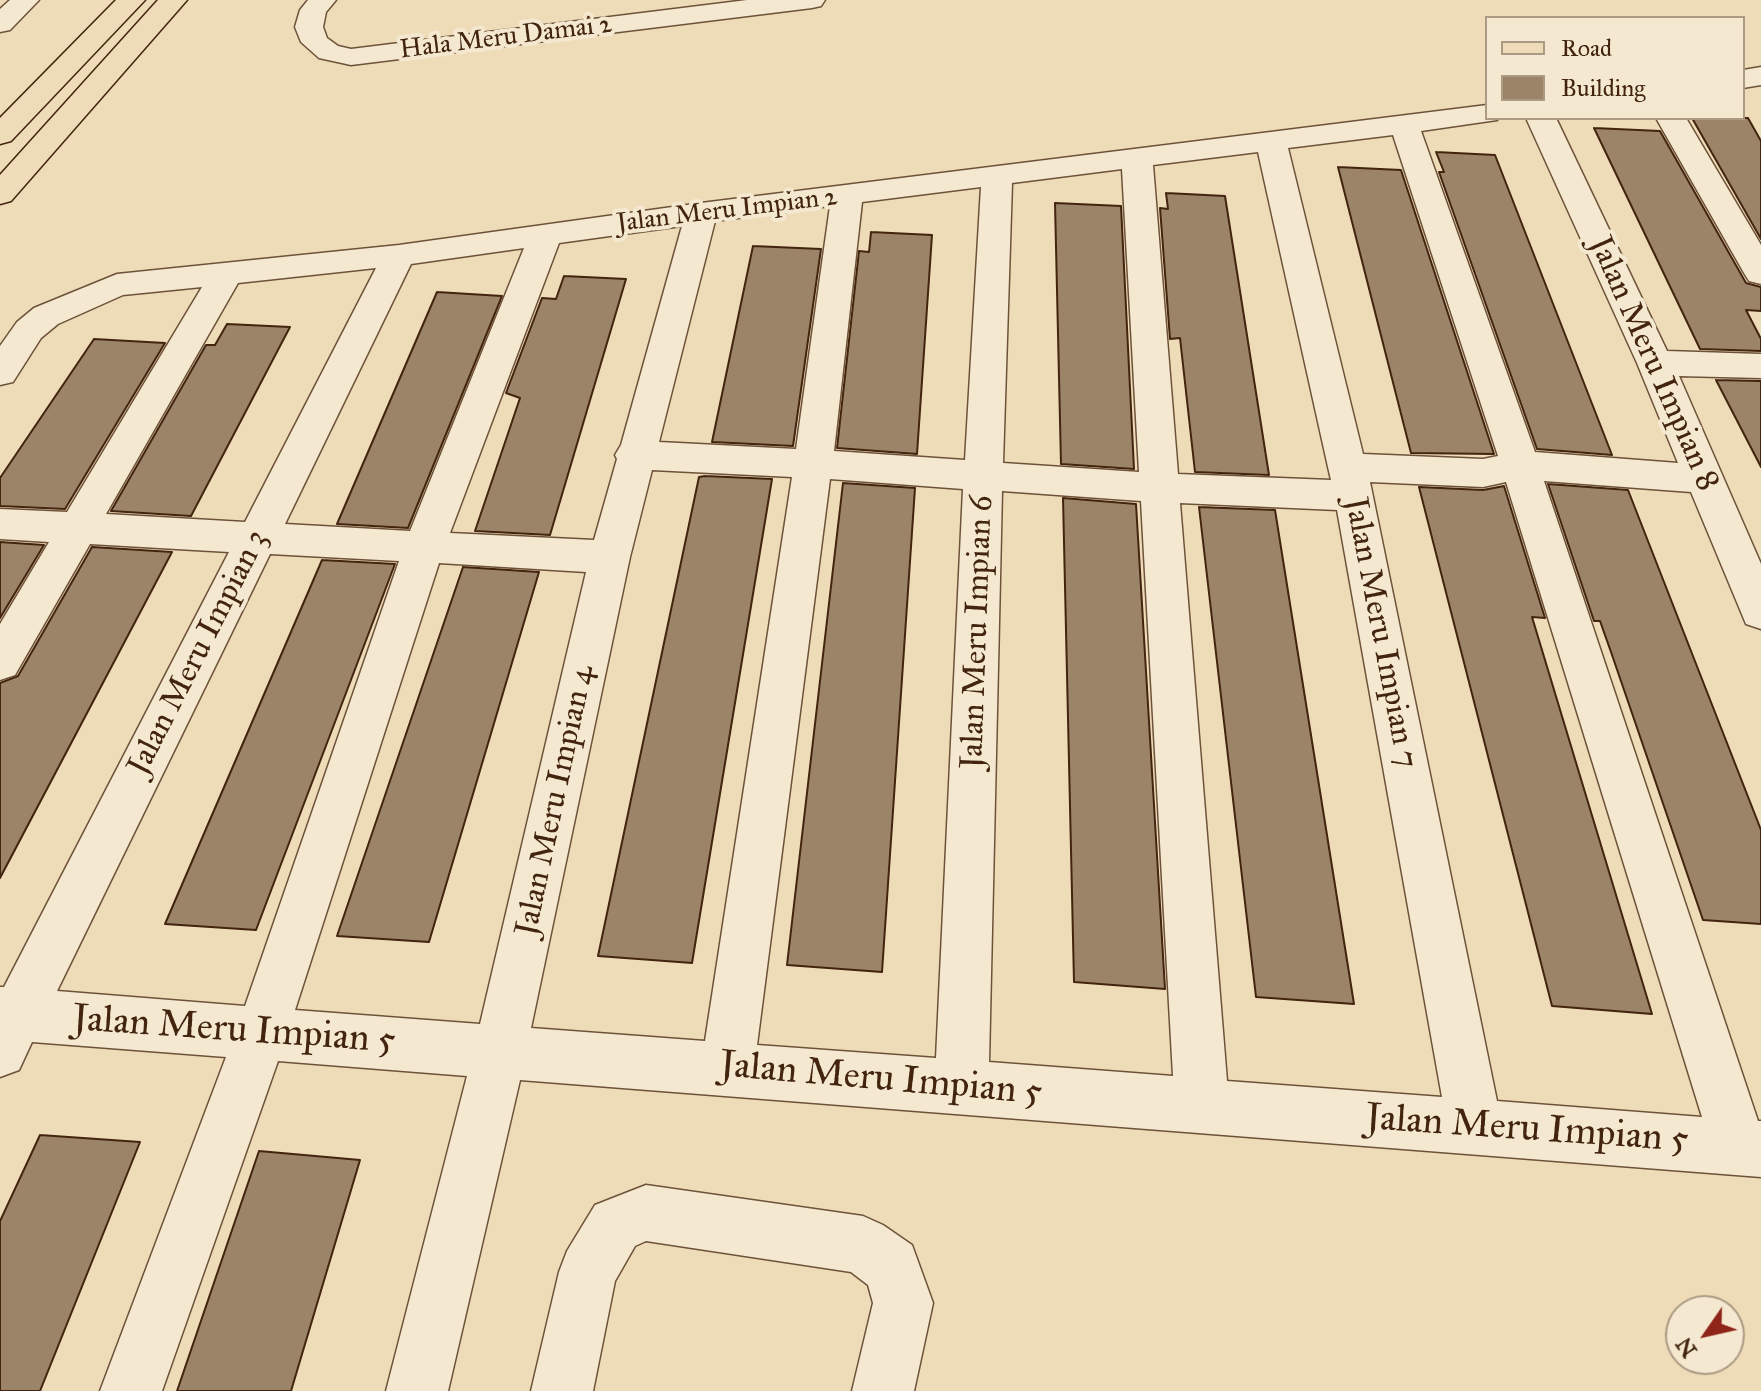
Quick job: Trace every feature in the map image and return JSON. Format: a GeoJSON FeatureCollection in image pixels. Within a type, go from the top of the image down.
{"type":"FeatureCollection","features":[{"type":"Feature","properties":{"kind":"main road"},"geometry":{"type":"LineString","coordinates":[[3,128],[95,34],[111,0]]}},
{"type":"Feature","properties":{"kind":"main road"},"geometry":{"type":"LineString","coordinates":[[95,34],[154,5]]}},
{"type":"Feature","properties":{"kind":"main road"},"geometry":{"type":"LineString","coordinates":[[0,194],[154,5]]}},
{"type":"Feature","properties":{"kind":"street"},"geometry":{"type":"LineString","coordinates":[[0,24],[26,0]]}},
{"type":"Feature","properties":{"kind":"street","name":"Hala Meru Damai 2"},"geometry":{"type":"LineString","coordinates":[[323,0],[313,10],[309,27],[315,42],[329,52],[351,57],[812,0]]}},
{"type":"Feature","properties":{"kind":"street","name":"Jalan Meru Impian 2"},"geometry":{"type":"LineString","coordinates":[[0,373],[29,330],[67,305],[117,285],[399,255],[701,213],[1485,114]]}},
{"type":"Feature","properties":{"kind":"street","name":"Jalan Meru Impian 8"},"geometry":{"type":"LineString","coordinates":[[1542,120],[1655,363],[1761,612]]}},
{"type":"Feature","properties":{"kind":"street"},"geometry":{"type":"LineString","coordinates":[[1672,120],[1761,273]]}},
{"type":"Feature","properties":{"kind":"street"},"geometry":{"type":"LineString","coordinates":[[1404,124],[1750,1148]]}},
{"type":"Feature","properties":{"kind":"street","name":"Jalan Meru Impian 7"},"geometry":{"type":"LineString","coordinates":[[1271,142],[1350,481],[1475,1126]]}},
{"type":"Feature","properties":{"kind":"street"},"geometry":{"type":"LineString","coordinates":[[1137,160],[1202,1105]]}},
{"type":"Feature","properties":{"kind":"street","name":"Jalan Meru Impian 6"},"geometry":{"type":"LineString","coordinates":[[962,1087],[983,476],[997,178]]}},
{"type":"Feature","properties":{"kind":"street"},"geometry":{"type":"LineString","coordinates":[[727,1068],[813,465],[847,196]]}},
{"type":"Feature","properties":{"kind":"street","name":"Jalan Meru Impian 4"},"geometry":{"type":"LineString","coordinates":[[417,1391],[500,1051],[634,455],[701,213]]}},
{"type":"Feature","properties":{"kind":"street"},"geometry":{"type":"LineString","coordinates":[[131,1391],[262,1032],[424,547],[546,234]]}},
{"type":"Feature","properties":{"kind":"street","name":"Jalan Meru Impian 3"},"geometry":{"type":"LineString","coordinates":[[6,1026],[399,255]]}},
{"type":"Feature","properties":{"kind":"street"},"geometry":{"type":"LineString","coordinates":[[0,662],[227,273]]}},
{"type":"Feature","properties":{"kind":"street"},"geometry":{"type":"LineString","coordinates":[[1655,363],[1761,366]]}},
{"type":"Feature","properties":{"kind":"street"},"geometry":{"type":"LineString","coordinates":[[634,455],[1160,488],[1483,473],[1520,465],[1704,479]]}},
{"type":"Feature","properties":{"kind":"street"},"geometry":{"type":"LineString","coordinates":[[0,524],[610,557]]}},
{"type":"Feature","properties":{"kind":"street","name":"Jalan Meru Impian 5"},"geometry":{"type":"LineString","coordinates":[[6,1026],[262,1032],[1750,1148]]}},
{"type":"Feature","properties":{"kind":"street"},"geometry":{"type":"LineString","coordinates":[[562,1391],[588,1272],[615,1225],[646,1213],[863,1245],[891,1266],[903,1303],[883,1391]]}},
{"type":"Feature","properties":{"kind":"building"},"geometry":{"type":"Polygon","coordinates":[[[1748,118],[1761,141],[1761,239],[1693,120],[1748,118]]]}},
{"type":"Feature","properties":{"kind":"building"},"geometry":{"type":"Polygon","coordinates":[[[1594,128],[1660,131],[1746,283],[1761,287],[1761,311],[1746,310],[1761,339],[1761,351],[1700,349],[1594,128]]]}},
{"type":"Feature","properties":{"kind":"building"},"geometry":{"type":"Polygon","coordinates":[[[1436,152],[1495,155],[1612,455],[1537,449],[1439,172],[1444,172],[1436,152]]]}},
{"type":"Feature","properties":{"kind":"building"},"geometry":{"type":"Polygon","coordinates":[[[1338,167],[1401,170],[1494,454],[1411,453],[1338,167]]]}},
{"type":"Feature","properties":{"kind":"building"},"geometry":{"type":"Polygon","coordinates":[[[1166,193],[1225,196],[1269,475],[1195,472],[1180,338],[1170,339],[1160,208],[1168,209],[1166,193]]]}},
{"type":"Feature","properties":{"kind":"building"},"geometry":{"type":"Polygon","coordinates":[[[1055,203],[1121,206],[1134,469],[1061,464],[1055,203]]]}},
{"type":"Feature","properties":{"kind":"building"},"geometry":{"type":"Polygon","coordinates":[[[871,232],[932,235],[917,454],[837,448],[859,251],[869,252],[871,232]]]}},
{"type":"Feature","properties":{"kind":"building"},"geometry":{"type":"Polygon","coordinates":[[[753,246],[821,249],[793,446],[712,442],[753,246]]]}},
{"type":"Feature","properties":{"kind":"building"},"geometry":{"type":"Polygon","coordinates":[[[564,276],[626,279],[550,535],[475,531],[520,398],[506,393],[542,298],[556,299],[564,276]]]}},
{"type":"Feature","properties":{"kind":"building"},"geometry":{"type":"Polygon","coordinates":[[[437,292],[502,296],[408,528],[337,524],[437,292]]]}},
{"type":"Feature","properties":{"kind":"building"},"geometry":{"type":"Polygon","coordinates":[[[227,324],[290,327],[191,516],[111,511],[206,345],[215,345],[227,324]]]}},
{"type":"Feature","properties":{"kind":"building"},"geometry":{"type":"Polygon","coordinates":[[[94,339],[165,343],[65,509],[0,506],[0,478],[94,339]]]}},
{"type":"Feature","properties":{"kind":"building"},"geometry":{"type":"Polygon","coordinates":[[[1716,380],[1761,381],[1761,467],[1716,380]]]}},
{"type":"Feature","properties":{"kind":"building"},"geometry":{"type":"Polygon","coordinates":[[[699,477],[772,479],[692,963],[598,956],[699,477]]]}},
{"type":"Feature","properties":{"kind":"building"},"geometry":{"type":"Polygon","coordinates":[[[843,483],[915,488],[882,972],[787,965],[843,483]]]}},
{"type":"Feature","properties":{"kind":"building"},"geometry":{"type":"Polygon","coordinates":[[[1548,484],[1628,490],[1761,830],[1761,924],[1703,920],[1600,621],[1594,621],[1548,484]]]}},
{"type":"Feature","properties":{"kind":"building"},"geometry":{"type":"Polygon","coordinates":[[[1504,486],[1545,618],[1532,617],[1652,1014],[1552,1006],[1419,487],[1483,490],[1504,486]]]}},
{"type":"Feature","properties":{"kind":"building"},"geometry":{"type":"Polygon","coordinates":[[[1063,498],[1136,504],[1165,989],[1074,982],[1063,498]]]}},
{"type":"Feature","properties":{"kind":"building"},"geometry":{"type":"Polygon","coordinates":[[[1199,507],[1275,510],[1354,1004],[1256,997],[1199,507]]]}},
{"type":"Feature","properties":{"kind":"building"},"geometry":{"type":"Polygon","coordinates":[[[0,542],[44,545],[0,618],[0,542]]]}},
{"type":"Feature","properties":{"kind":"building"},"geometry":{"type":"Polygon","coordinates":[[[92,547],[172,552],[0,878],[0,683],[18,676],[92,547]]]}},
{"type":"Feature","properties":{"kind":"building"},"geometry":{"type":"Polygon","coordinates":[[[322,560],[395,564],[256,930],[165,924],[322,560]]]}},
{"type":"Feature","properties":{"kind":"building"},"geometry":{"type":"Polygon","coordinates":[[[463,567],[539,572],[429,942],[337,936],[463,567]]]}},
{"type":"Feature","properties":{"kind":"building"},"geometry":{"type":"Polygon","coordinates":[[[40,1135],[140,1142],[40,1391],[0,1391],[0,1221],[40,1135]]]}},
{"type":"Feature","properties":{"kind":"building"},"geometry":{"type":"Polygon","coordinates":[[[259,1151],[360,1160],[291,1391],[177,1391],[259,1151]]]}}]}
